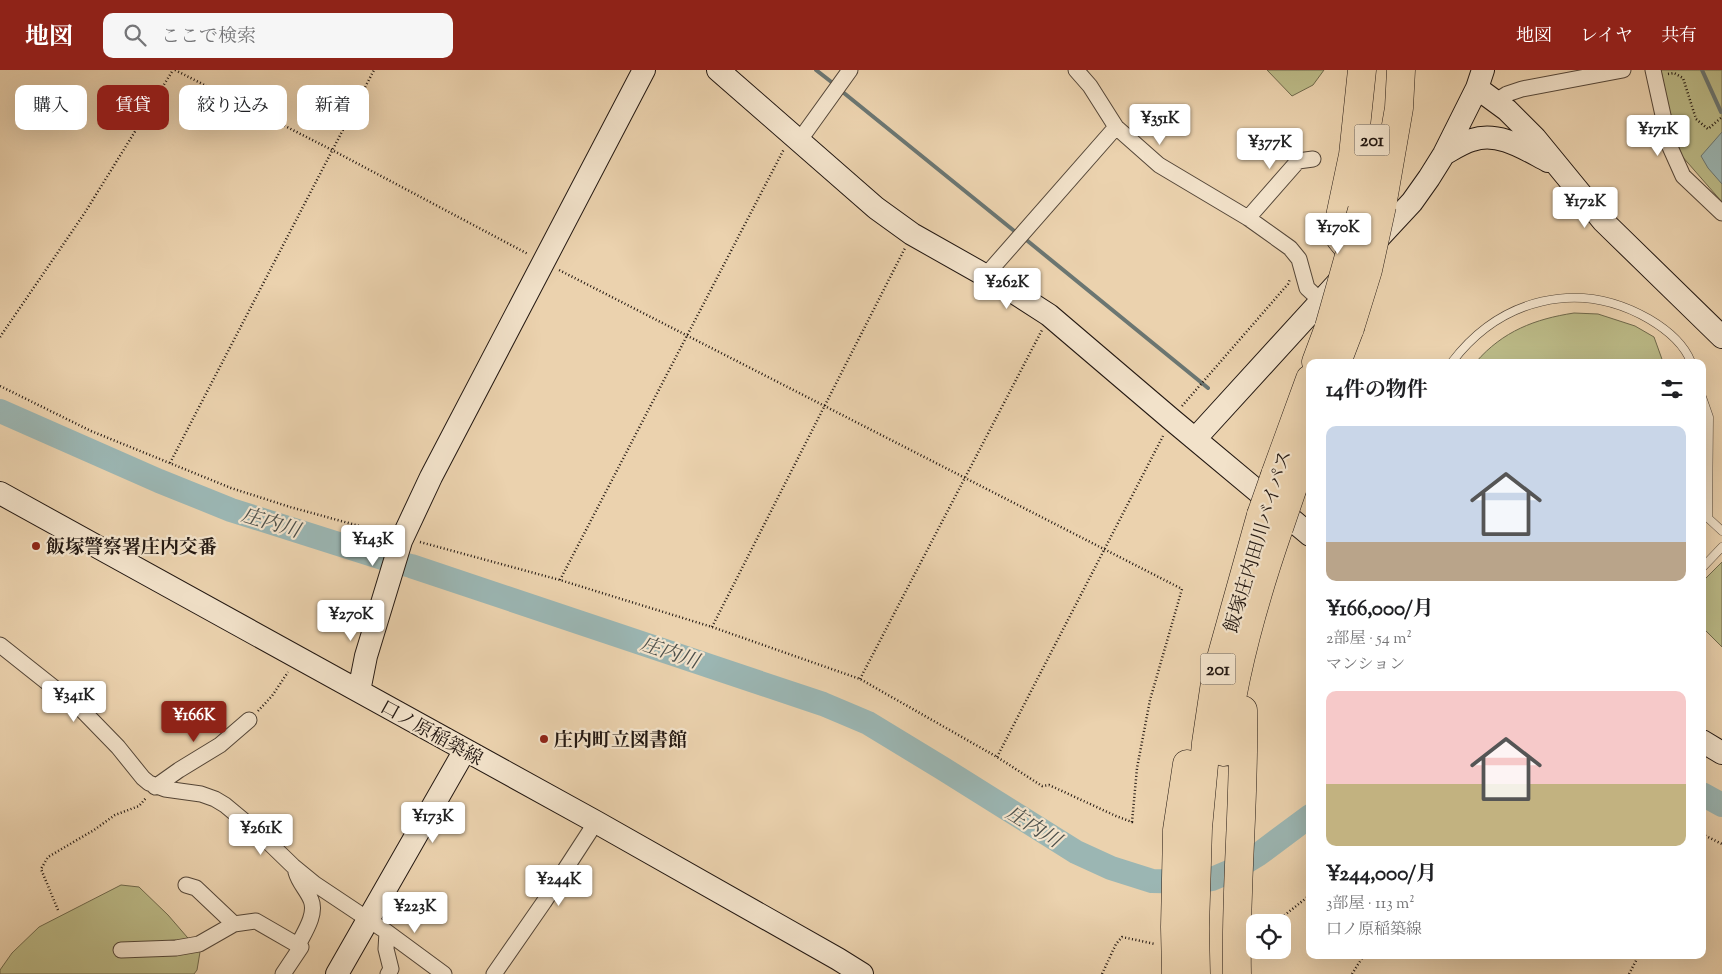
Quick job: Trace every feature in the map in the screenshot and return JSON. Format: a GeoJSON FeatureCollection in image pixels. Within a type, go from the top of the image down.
{"type":"FeatureCollection","features":[{"type":"Feature","properties":{"kind":"highway"},"geometry":{"type":"LineString","coordinates":[[1358,260],[1340,238],[1338,226],[1353,155],[1362,70]]}},
{"type":"Feature","properties":{"kind":"highway","name":"201"},"geometry":{"type":"LineString","coordinates":[[1318,359],[1340,328],[1368,270],[1379,70]]}},
{"type":"Feature","properties":{"kind":"highway","name":"201"},"geometry":{"type":"LineString","coordinates":[[1372,208],[1399,108],[1401,70]]}},
{"type":"Feature","properties":{"kind":"highway","name":"201"},"geometry":{"type":"LineString","coordinates":[[1338,359],[1340,328]]}},
{"type":"Feature","properties":{"kind":"highway","name":"飯塚庄内田川バイパス"},"geometry":{"type":"LineString","coordinates":[[1208,829],[1206,744],[1216,676],[1284,481],[1306,395]]}},
{"type":"Feature","properties":{"kind":"highway","name":"飯塚庄内田川バイパス"},"geometry":{"type":"LineString","coordinates":[[1284,481],[1306,445]]}},
{"type":"Feature","properties":{"kind":"highway"},"geometry":{"type":"LineString","coordinates":[[1196,974],[1195,931],[1208,829],[1244,765],[1243,707],[1268,529]]}},
{"type":"Feature","properties":{"kind":"highway"},"geometry":{"type":"LineString","coordinates":[[1176,974],[1195,931],[1208,829]]}},
{"type":"Feature","properties":{"kind":"highway"},"geometry":{"type":"LineString","coordinates":[[1195,931],[1213,974]]}},
{"type":"Feature","properties":{"kind":"highway"},"geometry":{"type":"LineString","coordinates":[[1195,931],[1237,974]]}},
{"type":"Feature","properties":{"kind":"street"},"geometry":{"type":"LineString","coordinates":[[359,691],[366,656],[401,540],[431,477],[644,70]]}},
{"type":"Feature","properties":{"kind":"street"},"geometry":{"type":"LineString","coordinates":[[718,70],[876,208],[912,234],[986,275],[1049,315],[1171,420],[1306,532]]}},
{"type":"Feature","properties":{"kind":"street"},"geometry":{"type":"LineString","coordinates":[[796,138],[850,70]]}},
{"type":"Feature","properties":{"kind":"street"},"geometry":{"type":"LineString","coordinates":[[1076,70],[1090,86],[1116,127],[1159,165],[1248,218],[1290,248],[1299,260],[1307,288],[1321,301]]}},
{"type":"Feature","properties":{"kind":"street"},"geometry":{"type":"LineString","coordinates":[[1496,101],[1507,94],[1522,89],[1623,70]]}},
{"type":"Feature","properties":{"kind":"street"},"geometry":{"type":"LineString","coordinates":[[1654,74],[1670,147],[1683,176],[1722,213]]}},
{"type":"Feature","properties":{"kind":"street"},"geometry":{"type":"LineString","coordinates":[[1195,439],[1412,202],[1430,178],[1444,154],[1480,79],[1496,101],[1535,138],[1557,167],[1616,234],[1722,337]]}},
{"type":"Feature","properties":{"kind":"street"},"geometry":{"type":"LineString","coordinates":[[986,275],[1116,127]]}},
{"type":"Feature","properties":{"kind":"street"},"geometry":{"type":"LineString","coordinates":[[1444,154],[1472,140],[1489,137],[1503,139],[1526,149],[1557,167]]}},
{"type":"Feature","properties":{"kind":"street"},"geometry":{"type":"LineString","coordinates":[[1248,218],[1298,161],[1313,160]]}},
{"type":"Feature","properties":{"kind":"street","name":"口ノ原稲築線"},"geometry":{"type":"LineString","coordinates":[[0,493],[596,822],[862,974]]}},
{"type":"Feature","properties":{"kind":"street"},"geometry":{"type":"LineString","coordinates":[[0,645],[82,710],[118,747],[143,778],[156,787],[200,794],[225,805],[314,884],[387,932],[444,974]]}},
{"type":"Feature","properties":{"kind":"street"},"geometry":{"type":"LineString","coordinates":[[156,787],[179,770],[220,745],[249,720]]}},
{"type":"Feature","properties":{"kind":"street"},"geometry":{"type":"LineString","coordinates":[[1706,743],[1722,753]]}},
{"type":"Feature","properties":{"kind":"street"},"geometry":{"type":"LineString","coordinates":[[337,974],[465,750]]}},
{"type":"Feature","properties":{"kind":"street"},"geometry":{"type":"LineString","coordinates":[[494,974],[596,822]]}},
{"type":"Feature","properties":{"kind":"street"},"geometry":{"type":"LineString","coordinates":[[295,868],[313,909],[309,923],[298,946]]}},
{"type":"Feature","properties":{"kind":"street"},"geometry":{"type":"LineString","coordinates":[[186,884],[196,888],[234,924]]}},
{"type":"Feature","properties":{"kind":"street"},"geometry":{"type":"LineString","coordinates":[[121,950],[176,948],[199,944],[234,924],[256,921],[301,947],[283,974]]}},
{"type":"Feature","properties":{"kind":"street"},"geometry":{"type":"LineString","coordinates":[[387,932],[386,949],[391,969],[388,974]]}},
{"type":"Feature","properties":{"kind":"lane"},"geometry":{"type":"LineString","coordinates":[[1454,359],[1465,345],[1483,329],[1508,313],[1532,302],[1561,298],[1588,298],[1611,303],[1639,313],[1659,325],[1678,342],[1690,359]]}},
{"type":"Feature","properties":{"kind":"lane"},"geometry":{"type":"LineString","coordinates":[[1706,408],[1709,417],[1708,518],[1722,531]]}},
{"type":"Feature","properties":{"kind":"lane"},"geometry":{"type":"LineString","coordinates":[[1706,564],[1722,547]]}},
{"type":"Feature","properties":{"kind":"path"},"geometry":{"type":"LineString","coordinates":[[0,336],[84,214],[174,70],[332,150],[687,336],[1182,589],[1150,700],[1137,768],[1132,822],[1049,785],[1042,786],[997,757],[860,679],[712,628],[560,580],[401,540],[239,490],[91,431],[0,386]]}},
{"type":"Feature","properties":{"kind":"path"},"geometry":{"type":"LineString","coordinates":[[170,463],[374,70]]}},
{"type":"Feature","properties":{"kind":"path"},"geometry":{"type":"LineString","coordinates":[[1654,74],[1674,73],[1683,78],[1696,119],[1708,129],[1722,116]]}},
{"type":"Feature","properties":{"kind":"path"},"geometry":{"type":"LineString","coordinates":[[560,580],[687,336],[796,138]]}},
{"type":"Feature","properties":{"kind":"path"},"geometry":{"type":"LineString","coordinates":[[712,628],[912,234]]}},
{"type":"Feature","properties":{"kind":"path"},"geometry":{"type":"LineString","coordinates":[[997,757],[1171,420],[1288,284],[1291,273]]}},
{"type":"Feature","properties":{"kind":"path"},"geometry":{"type":"LineString","coordinates":[[860,679],[1049,315]]}},
{"type":"Feature","properties":{"kind":"path"},"geometry":{"type":"LineString","coordinates":[[249,720],[272,696],[292,667]]}},
{"type":"Feature","properties":{"kind":"path"},"geometry":{"type":"LineString","coordinates":[[58,910],[41,869],[48,857],[94,830],[115,815],[139,806],[156,787]]}},
{"type":"Feature","properties":{"kind":"path"},"geometry":{"type":"LineString","coordinates":[[1706,836],[1722,844]]}},
{"type":"Feature","properties":{"kind":"path"},"geometry":{"type":"LineString","coordinates":[[1286,914],[1306,898]]}},
{"type":"Feature","properties":{"kind":"path"},"geometry":{"type":"LineString","coordinates":[[1102,974],[1116,944],[1122,937],[1147,943],[1195,931]]}},
{"type":"Feature","properties":{"kind":"path"},"geometry":{"type":"LineString","coordinates":[[1352,974],[1361,959]]}},
{"type":"Feature","properties":{"kind":"path"},"geometry":{"type":"LineString","coordinates":[[1629,974],[1636,959]]}},
{"type":"Feature","properties":{"kind":"shaded area"},"geometry":{"type":"Polygon","coordinates":[[[1267,70],[1324,70],[1313,85],[1292,96],[1267,70]]]}},
{"type":"Feature","properties":{"kind":"shaded area"},"geometry":{"type":"Polygon","coordinates":[[[1661,70],[1722,70],[1722,202],[1681,155],[1672,128],[1661,70]]]}},
{"type":"Feature","properties":{"kind":"shaded area"},"geometry":{"type":"Polygon","coordinates":[[[1574,313],[1598,314],[1635,326],[1654,337],[1662,359],[1479,359],[1497,342],[1520,328],[1574,313]]]}},
{"type":"Feature","properties":{"kind":"shaded area"},"geometry":{"type":"Polygon","coordinates":[[[1722,562],[1722,647],[1706,631],[1706,578],[1722,562]]]}},
{"type":"Feature","properties":{"kind":"shaded area"},"geometry":{"type":"Polygon","coordinates":[[[121,885],[139,887],[168,915],[200,952],[197,970],[194,974],[0,974],[0,970],[12,953],[39,927],[121,885]]]}},
{"type":"Feature","properties":{"kind":"water"},"geometry":{"type":"Polygon","coordinates":[[[1722,132],[1722,184],[1708,168],[1701,156],[1722,132]]]}},
{"type":"Feature","properties":{"kind":"waterway"},"geometry":{"type":"LineString","coordinates":[[816,70],[834,84]]}},
{"type":"Feature","properties":{"kind":"waterway"},"geometry":{"type":"LineString","coordinates":[[1702,70],[1721,112]]}},
{"type":"Feature","properties":{"kind":"waterway"},"geometry":{"type":"LineString","coordinates":[[839,89],[1018,234]]}},
{"type":"Feature","properties":{"kind":"waterway"},"geometry":{"type":"LineString","coordinates":[[1024,238],[1208,388]]}},
{"type":"Feature","properties":{"kind":"waterway","name":"庄内川"},"geometry":{"type":"LineString","coordinates":[[0,411],[159,481],[231,510],[411,566],[823,704],[868,723],[1076,852],[1111,868],[1152,881],[1196,882],[1212,879],[1231,871],[1259,854],[1306,819]]}},
{"type":"Feature","properties":{"kind":"waterway","name":"庄内川"},"geometry":{"type":"LineString","coordinates":[[1706,796],[1722,805]]}},
{"type":"Feature","properties":{"kind":"place","name":"飯塚警察署庄内交番"},"geometry":{"type":"Point","coordinates":[36,546]}},
{"type":"Feature","properties":{"kind":"place","name":"庄内町立図書館"},"geometry":{"type":"Point","coordinates":[544,739]}}]}
